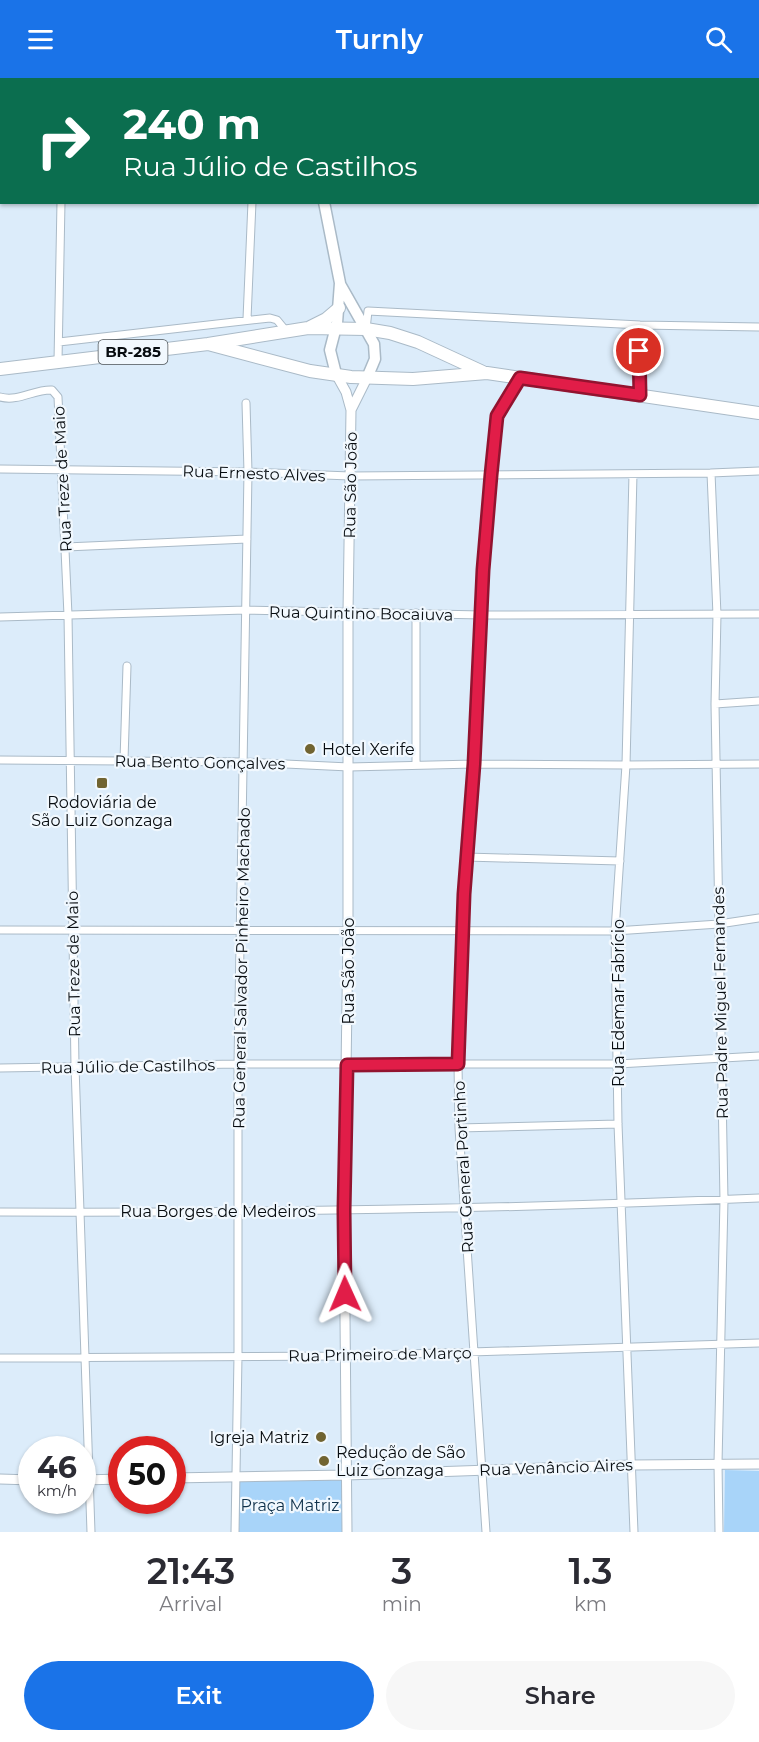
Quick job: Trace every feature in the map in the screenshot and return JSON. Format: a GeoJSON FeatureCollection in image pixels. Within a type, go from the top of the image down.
{"type":"FeatureCollection","features":[{"type":"Feature","properties":{"kind":"highway"},"geometry":{"type":"LineString","coordinates":[[308,328],[327,319],[339,308]]}},
{"type":"Feature","properties":{"kind":"highway","name":"BR-285"},"geometry":{"type":"LineString","coordinates":[[0,369],[208,344],[308,328],[336,328],[390,333],[418,342],[487,373]]}},
{"type":"Feature","properties":{"kind":"highway","name":"BR-285"},"geometry":{"type":"LineString","coordinates":[[208,344],[310,371],[367,378],[413,379],[487,373],[759,413]]}},
{"type":"Feature","properties":{"kind":"main road"},"geometry":{"type":"LineString","coordinates":[[324,204],[340,283],[339,308],[330,350],[336,374]]}},
{"type":"Feature","properties":{"kind":"main road"},"geometry":{"type":"LineString","coordinates":[[340,283],[374,344],[376,355],[367,378]]}},
{"type":"Feature","properties":{"kind":"main road","name":"Rua São João"},"geometry":{"type":"LineString","coordinates":[[336,374],[346,392],[351,411],[344,1210],[346,1532]]}},
{"type":"Feature","properties":{"kind":"main road","name":"Rua São João"},"geometry":{"type":"LineString","coordinates":[[351,411],[367,378]]}},
{"type":"Feature","properties":{"kind":"main road","name":"Rua Venâncio Aires"},"geometry":{"type":"LineString","coordinates":[[186,1478],[346,1475],[632,1465],[759,1464]]}},
{"type":"Feature","properties":{"kind":"main road"},"geometry":{"type":"LineString","coordinates":[[0,1479],[18,1480]]}},
{"type":"Feature","properties":{"kind":"street"},"geometry":{"type":"LineString","coordinates":[[58,361],[61,204]]}},
{"type":"Feature","properties":{"kind":"street"},"geometry":{"type":"LineString","coordinates":[[247,319],[252,204]]}},
{"type":"Feature","properties":{"kind":"street"},"geometry":{"type":"LineString","coordinates":[[366,329],[368,310],[640,325],[759,327]]}},
{"type":"Feature","properties":{"kind":"street"},"geometry":{"type":"LineString","coordinates":[[59,342],[247,319],[277,320],[286,331]]}},
{"type":"Feature","properties":{"kind":"street"},"geometry":{"type":"LineString","coordinates":[[640,325],[638,373],[640,395]]}},
{"type":"Feature","properties":{"kind":"street","name":"Rua General Portinho"},"geometry":{"type":"LineString","coordinates":[[486,1532],[463,1208],[458,1064],[466,857],[474,764],[491,475],[497,416],[520,378]]}},
{"type":"Feature","properties":{"kind":"street","name":"Rua Treze de Maio"},"geometry":{"type":"LineString","coordinates":[[0,397],[8,399],[44,390],[52,390],[58,397],[68,615],[72,930],[85,1436]]}},
{"type":"Feature","properties":{"kind":"street","name":"Rua General Salvador Pinheiro Machado"},"geometry":{"type":"LineString","coordinates":[[235,1532],[239,1211],[238,1064],[248,472],[246,403]]}},
{"type":"Feature","properties":{"kind":"street","name":"Rua Ernesto Alves"},"geometry":{"type":"LineString","coordinates":[[0,469],[248,472],[351,476],[759,471]]}},
{"type":"Feature","properties":{"kind":"street","name":"Rua Padre Miguel Fernandes"},"geometry":{"type":"LineString","coordinates":[[711,473],[717,615],[715,704],[724,1200],[718,1463],[719,1532]]}},
{"type":"Feature","properties":{"kind":"street","name":"Rua Edemar Fabrício"},"geometry":{"type":"LineString","coordinates":[[633,474],[626,765],[615,931],[618,1124],[634,1532]]}},
{"type":"Feature","properties":{"kind":"street"},"geometry":{"type":"LineString","coordinates":[[66,547],[247,539]]}},
{"type":"Feature","properties":{"kind":"street","name":"Rua Quintino Bocaiuva"},"geometry":{"type":"LineString","coordinates":[[0,617],[246,610],[482,615],[759,614]]}},
{"type":"Feature","properties":{"kind":"street"},"geometry":{"type":"LineString","coordinates":[[416,613],[416,765]]}},
{"type":"Feature","properties":{"kind":"street"},"geometry":{"type":"LineString","coordinates":[[124,760],[127,666]]}},
{"type":"Feature","properties":{"kind":"street"},"geometry":{"type":"LineString","coordinates":[[715,704],[759,701]]}},
{"type":"Feature","properties":{"kind":"street","name":"Rua Bento Gonçalves"},"geometry":{"type":"LineString","coordinates":[[0,760],[244,762],[349,767],[474,764],[759,764]]}},
{"type":"Feature","properties":{"kind":"street"},"geometry":{"type":"LineString","coordinates":[[466,857],[620,861]]}},
{"type":"Feature","properties":{"kind":"street"},"geometry":{"type":"LineString","coordinates":[[0,930],[615,931],[719,924],[759,918]]}},
{"type":"Feature","properties":{"kind":"street","name":"Rua Júlio de Castilhos"},"geometry":{"type":"LineString","coordinates":[[0,1068],[238,1064],[618,1064],[759,1056]]}},
{"type":"Feature","properties":{"kind":"street"},"geometry":{"type":"LineString","coordinates":[[459,1128],[618,1124]]}},
{"type":"Feature","properties":{"kind":"street","name":"Rua Borges de Medeiros"},"geometry":{"type":"LineString","coordinates":[[0,1212],[463,1208],[621,1205],[759,1198]]}},
{"type":"Feature","properties":{"kind":"street","name":"Rua Primeiro de Março"},"geometry":{"type":"LineString","coordinates":[[0,1358],[346,1356],[759,1343]]}},
{"type":"Feature","properties":{"kind":"street","name":"Rua Treze de Maio"},"geometry":{"type":"LineString","coordinates":[[89,1514],[91,1532]]}},
{"type":"Feature","properties":{"kind":"green space"},"geometry":{"type":"Polygon","coordinates":[[[725,1470],[759,1471],[759,1532],[724,1532],[725,1470]]]}},
{"type":"Feature","properties":{"kind":"green space","name":"Praça Matriz"},"geometry":{"type":"Polygon","coordinates":[[[239,1478],[342,1478],[343,1532],[238,1532],[239,1478]]]}},
{"type":"Feature","properties":{"kind":"place","name":"Hotel Xerife"},"geometry":{"type":"Point","coordinates":[310,749]}},
{"type":"Feature","properties":{"kind":"place","name":"Rodoviária de São Luiz Gonzaga"},"geometry":{"type":"Point","coordinates":[102,783]}},
{"type":"Feature","properties":{"kind":"place","name":"Igreja Matriz"},"geometry":{"type":"Point","coordinates":[321,1437]}},
{"type":"Feature","properties":{"kind":"place","name":"Redução de São Luiz Gonzaga"},"geometry":{"type":"Point","coordinates":[324,1461]}},
{"type":"Feature","properties":{"kind":"route"},"geometry":{"type":"LineString","coordinates":[[345,1294],[347,1065],[458,1064],[462,930],[474,764],[483,570],[497,416],[520,378],[640,395],[639,351]]}}]}
